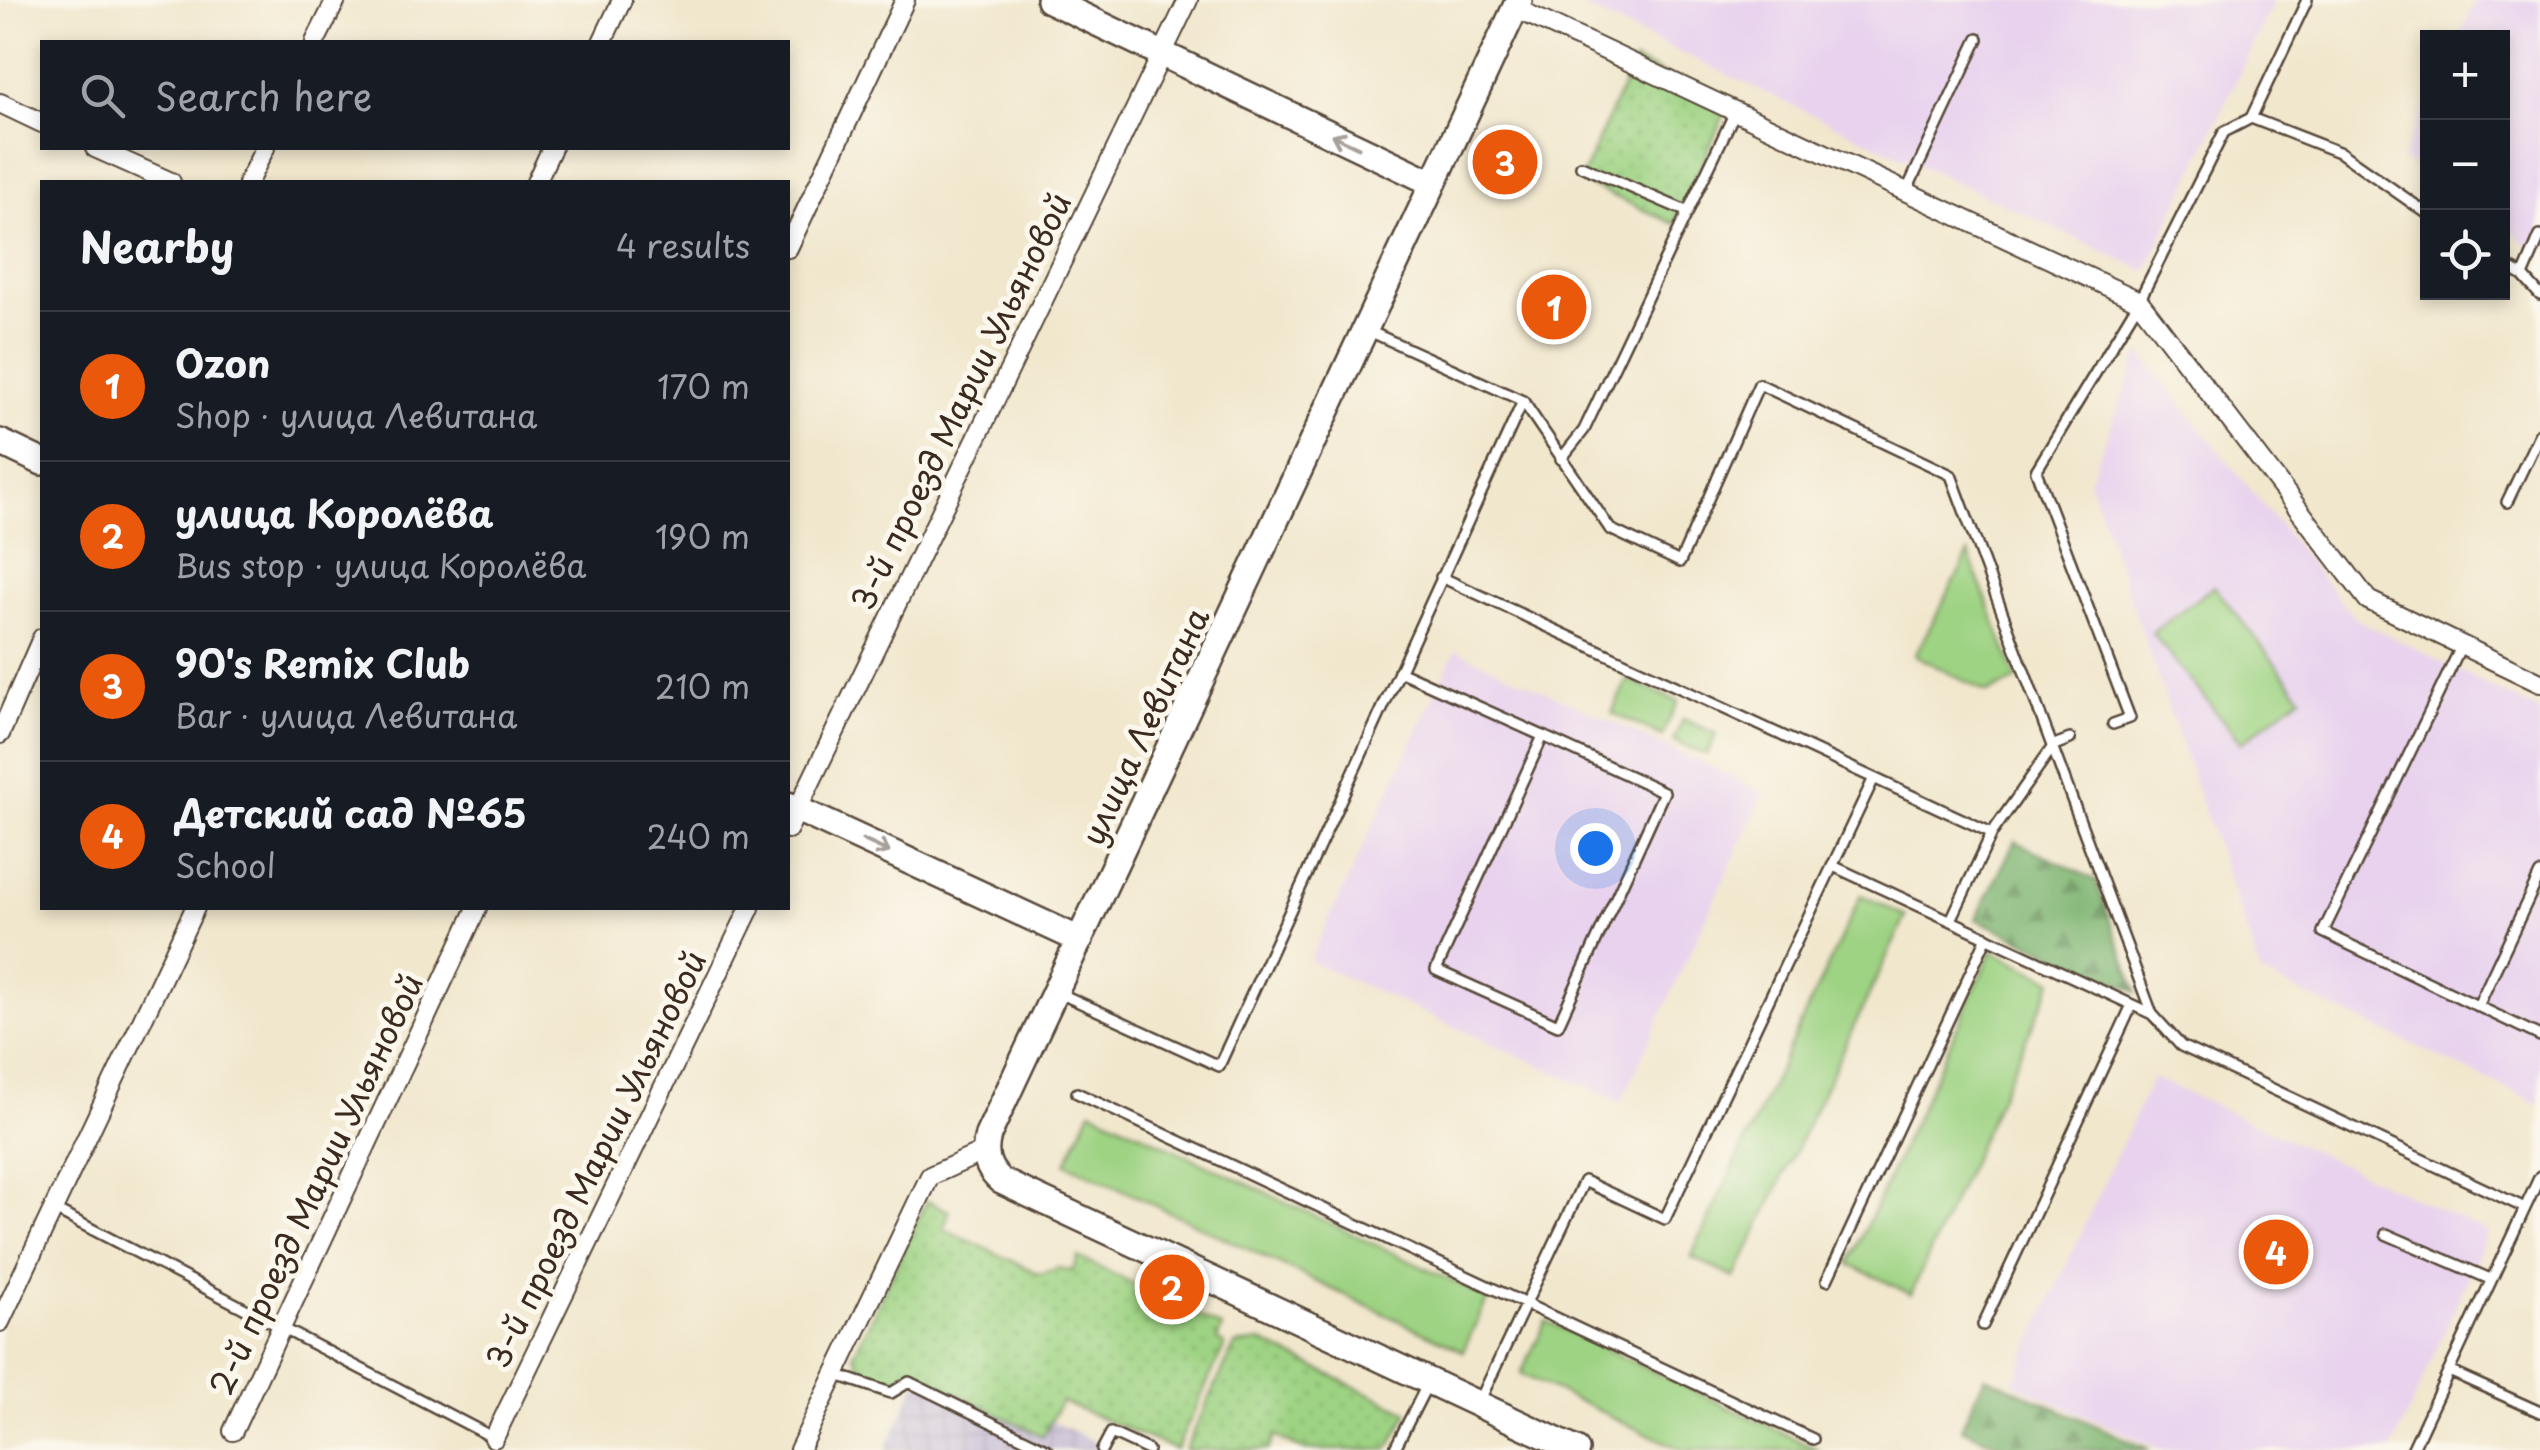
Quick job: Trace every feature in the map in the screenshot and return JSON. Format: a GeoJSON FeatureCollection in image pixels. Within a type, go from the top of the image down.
{"type":"FeatureCollection","features":[{"type":"Feature","properties":{"kind":"main road"},"geometry":{"type":"LineString","coordinates":[[1050,0],[1433,183]]}},
{"type":"Feature","properties":{"kind":"main road","name":"улица Левитана"},"geometry":{"type":"LineString","coordinates":[[985,1150],[988,1135],[1517,4]]}},
{"type":"Feature","properties":{"kind":"main road"},"geometry":{"type":"LineString","coordinates":[[0,442],[40,461]]}},
{"type":"Feature","properties":{"kind":"main road"},"geometry":{"type":"LineString","coordinates":[[791,815],[1080,940]]}},
{"type":"Feature","properties":{"kind":"main road"},"geometry":{"type":"LineString","coordinates":[[985,1150],[988,1166],[1001,1180],[1576,1450]]}},
{"type":"Feature","properties":{"kind":"street"},"geometry":{"type":"LineString","coordinates":[[317,40],[336,0]]}},
{"type":"Feature","properties":{"kind":"street"},"geometry":{"type":"LineString","coordinates":[[603,40],[622,0]]}},
{"type":"Feature","properties":{"kind":"street"},"geometry":{"type":"LineString","coordinates":[[790,244],[905,0]]}},
{"type":"Feature","properties":{"kind":"street","name":"3-й проезд Марии Ульяновой"},"geometry":{"type":"LineString","coordinates":[[791,815],[1188,0]]}},
{"type":"Feature","properties":{"kind":"street"},"geometry":{"type":"LineString","coordinates":[[1517,4],[1735,112],[2138,301],[2368,600],[2540,683]]}},
{"type":"Feature","properties":{"kind":"street"},"geometry":{"type":"LineString","coordinates":[[0,104],[40,122]]}},
{"type":"Feature","properties":{"kind":"street"},"geometry":{"type":"LineString","coordinates":[[99,150],[167,180]]}},
{"type":"Feature","properties":{"kind":"street"},"geometry":{"type":"LineString","coordinates":[[249,180],[264,150]]}},
{"type":"Feature","properties":{"kind":"street"},"geometry":{"type":"LineString","coordinates":[[537,180],[551,150]]}},
{"type":"Feature","properties":{"kind":"street"},"geometry":{"type":"LineString","coordinates":[[0,734],[40,643]]}},
{"type":"Feature","properties":{"kind":"street"},"geometry":{"type":"LineString","coordinates":[[0,1322],[194,910]]}},
{"type":"Feature","properties":{"kind":"street","name":"2-й проезд Марии Ульяновой"},"geometry":{"type":"LineString","coordinates":[[234,1432],[476,910]]}},
{"type":"Feature","properties":{"kind":"street","name":"3-й проезд Марии Ульяновой"},"geometry":{"type":"LineString","coordinates":[[494,1438],[749,910]]}},
{"type":"Feature","properties":{"kind":"street"},"geometry":{"type":"LineString","coordinates":[[799,1450],[930,1176],[985,1150]]}},
{"type":"Feature","properties":{"kind":"lane"},"geometry":{"type":"LineString","coordinates":[[2113,724],[2130,718],[2036,472],[2138,301],[2224,132],[2251,118],[2307,0]]}},
{"type":"Feature","properties":{"kind":"lane"},"geometry":{"type":"LineString","coordinates":[[1906,192],[1978,39]]}},
{"type":"Feature","properties":{"kind":"lane"},"geometry":{"type":"LineString","coordinates":[[1562,459],[1584,430],[1735,112]]}},
{"type":"Feature","properties":{"kind":"lane"},"geometry":{"type":"LineString","coordinates":[[2251,118],[2341,154],[2422,210]]}},
{"type":"Feature","properties":{"kind":"lane"},"geometry":{"type":"LineString","coordinates":[[1581,166],[1688,212]]}},
{"type":"Feature","properties":{"kind":"lane"},"geometry":{"type":"LineString","coordinates":[[2523,276],[2540,236]]}},
{"type":"Feature","properties":{"kind":"lane"},"geometry":{"type":"LineString","coordinates":[[2510,268],[2540,295]]}},
{"type":"Feature","properties":{"kind":"lane"},"geometry":{"type":"LineString","coordinates":[[1365,329],[1522,401],[1610,529],[1680,562],[1759,384],[1951,475],[2152,1014],[2181,1046],[2525,1208]]}},
{"type":"Feature","properties":{"kind":"lane"},"geometry":{"type":"LineString","coordinates":[[1056,992],[1219,1066],[1522,401]]}},
{"type":"Feature","properties":{"kind":"lane"},"geometry":{"type":"LineString","coordinates":[[2507,502],[2540,433]]}},
{"type":"Feature","properties":{"kind":"lane"},"geometry":{"type":"LineString","coordinates":[[1441,578],[1992,833]]}},
{"type":"Feature","properties":{"kind":"lane"},"geometry":{"type":"LineString","coordinates":[[2462,645],[2323,932],[2540,1036]]}},
{"type":"Feature","properties":{"kind":"lane"},"geometry":{"type":"LineString","coordinates":[[1400,671],[1543,736],[1664,792],[1558,1025],[1436,970],[1543,736]]}},
{"type":"Feature","properties":{"kind":"lane"},"geometry":{"type":"LineString","coordinates":[[1951,920],[1992,833],[2054,745],[2070,739]]}},
{"type":"Feature","properties":{"kind":"lane"},"geometry":{"type":"LineString","coordinates":[[1478,1403],[1584,1181],[1664,1219],[1874,778]]}},
{"type":"Feature","properties":{"kind":"lane"},"geometry":{"type":"LineString","coordinates":[[1833,866],[2152,1014]]}},
{"type":"Feature","properties":{"kind":"lane"},"geometry":{"type":"LineString","coordinates":[[2478,1006],[2540,874]]}},
{"type":"Feature","properties":{"kind":"lane"},"geometry":{"type":"LineString","coordinates":[[1828,1280],[1987,937]]}},
{"type":"Feature","properties":{"kind":"lane"},"geometry":{"type":"LineString","coordinates":[[1983,1325],[2132,1005]]}},
{"type":"Feature","properties":{"kind":"lane"},"geometry":{"type":"LineString","coordinates":[[1077,1093],[1813,1439]]}},
{"type":"Feature","properties":{"kind":"lane"},"geometry":{"type":"LineString","coordinates":[[2412,1450],[2539,1181]]}},
{"type":"Feature","properties":{"kind":"lane"},"geometry":{"type":"LineString","coordinates":[[53,1208],[494,1438]]}},
{"type":"Feature","properties":{"kind":"lane"},"geometry":{"type":"LineString","coordinates":[[2386,1234],[2490,1279]]}},
{"type":"Feature","properties":{"kind":"lane"},"geometry":{"type":"LineString","coordinates":[[2449,1371],[2540,1412]]}},
{"type":"Feature","properties":{"kind":"lane"},"geometry":{"type":"LineString","coordinates":[[834,1374],[891,1393],[909,1382],[1048,1450]]}},
{"type":"Feature","properties":{"kind":"lane"},"geometry":{"type":"LineString","coordinates":[[1394,1450],[1430,1380]]}},
{"type":"Feature","properties":{"kind":"lane"},"geometry":{"type":"LineString","coordinates":[[1102,1450],[1111,1433],[1148,1450]]}},
{"type":"Feature","properties":{"kind":"shaded area"},"geometry":{"type":"Polygon","coordinates":[[[1589,0],[2274,0],[2146,271],[1585,8],[1589,0]]]}},
{"type":"Feature","properties":{"kind":"shaded area"},"geometry":{"type":"Polygon","coordinates":[[[2476,0],[2540,0],[2540,259],[2510,227],[2510,30],[2463,30],[2476,0]]]}},
{"type":"Feature","properties":{"kind":"shaded area"},"geometry":{"type":"Polygon","coordinates":[[[2420,118],[2420,169],[2401,160],[2420,118]]]}},
{"type":"Feature","properties":{"kind":"shaded area"},"geometry":{"type":"Polygon","coordinates":[[[2140,353],[2354,618],[2540,712],[2540,1104],[2261,974],[2089,480],[2140,353]]]}},
{"type":"Feature","properties":{"kind":"shaded area"},"geometry":{"type":"Polygon","coordinates":[[[1456,650],[1764,792],[1621,1102],[1309,961],[1456,650]]]}},
{"type":"Feature","properties":{"kind":"shaded area"},"geometry":{"type":"Polygon","coordinates":[[[2152,1077],[2488,1232],[2392,1450],[2161,1450],[2013,1383],[2152,1077]]]}},
{"type":"Feature","properties":{"kind":"shaded area"},"geometry":{"type":"Polygon","coordinates":[[[926,1361],[1112,1450],[886,1450],[926,1361]]]}},
{"type":"Feature","properties":{"kind":"green space"},"geometry":{"type":"Polygon","coordinates":[[[1634,61],[1729,104],[1675,224],[1580,181],[1634,61]]]}},
{"type":"Feature","properties":{"kind":"green space"},"geometry":{"type":"Polygon","coordinates":[[[1969,554],[2017,680],[1987,693],[1915,655],[1969,554]]]}},
{"type":"Feature","properties":{"kind":"green space"},"geometry":{"type":"Polygon","coordinates":[[[2214,586],[2301,696],[2241,743],[2152,633],[2214,586]]]}},
{"type":"Feature","properties":{"kind":"green space"},"geometry":{"type":"Polygon","coordinates":[[[1627,680],[1678,701],[1662,736],[1612,713],[1627,680]]]}},
{"type":"Feature","properties":{"kind":"green space"},"geometry":{"type":"Polygon","coordinates":[[[1683,719],[1716,734],[1707,755],[1673,741],[1683,719]]]}},
{"type":"Feature","properties":{"kind":"green space"},"geometry":{"type":"Polygon","coordinates":[[[2015,841],[2095,880],[2137,992],[1976,919],[2015,841]]]}},
{"type":"Feature","properties":{"kind":"green space"},"geometry":{"type":"Polygon","coordinates":[[[1861,895],[1906,916],[1735,1278],[1691,1257],[1861,895]]]}},
{"type":"Feature","properties":{"kind":"green space"},"geometry":{"type":"Polygon","coordinates":[[[1992,951],[2053,980],[1911,1294],[1849,1264],[1992,951]]]}},
{"type":"Feature","properties":{"kind":"green space"},"geometry":{"type":"Polygon","coordinates":[[[1091,1110],[1488,1298],[1463,1351],[1066,1163],[1091,1110]]]}},
{"type":"Feature","properties":{"kind":"green space"},"geometry":{"type":"Polygon","coordinates":[[[927,1201],[949,1211],[944,1229],[1040,1274],[1058,1268],[1072,1271],[1078,1257],[1222,1328],[1217,1340],[1225,1345],[1176,1450],[1061,1401],[1043,1436],[910,1371],[889,1384],[861,1368],[854,1354],[927,1201]]]}},
{"type":"Feature","properties":{"kind":"green space"},"geometry":{"type":"Polygon","coordinates":[[[1546,1321],[1819,1450],[1682,1450],[1521,1374],[1546,1321]]]}},
{"type":"Feature","properties":{"kind":"green space"},"geometry":{"type":"Polygon","coordinates":[[[1262,1342],[1408,1412],[1388,1450],[1304,1450],[1275,1436],[1268,1450],[1185,1450],[1235,1345],[1262,1342]]]}},
{"type":"Feature","properties":{"kind":"green space"},"geometry":{"type":"Polygon","coordinates":[[[1985,1376],[2150,1450],[2010,1450],[1961,1428],[1985,1376]]]}},
{"type":"Feature","properties":{"kind":"place","name":"90's Remix Club"},"geometry":{"type":"Point","coordinates":[1505,162]}},
{"type":"Feature","properties":{"kind":"place","name":"Ozon"},"geometry":{"type":"Point","coordinates":[1554,307]}},
{"type":"Feature","properties":{"kind":"place","name":"Детский сад №65"},"geometry":{"type":"Point","coordinates":[2276,1252]}},
{"type":"Feature","properties":{"kind":"place","name":"улица Королёва"},"geometry":{"type":"Point","coordinates":[1172,1287]}}]}
